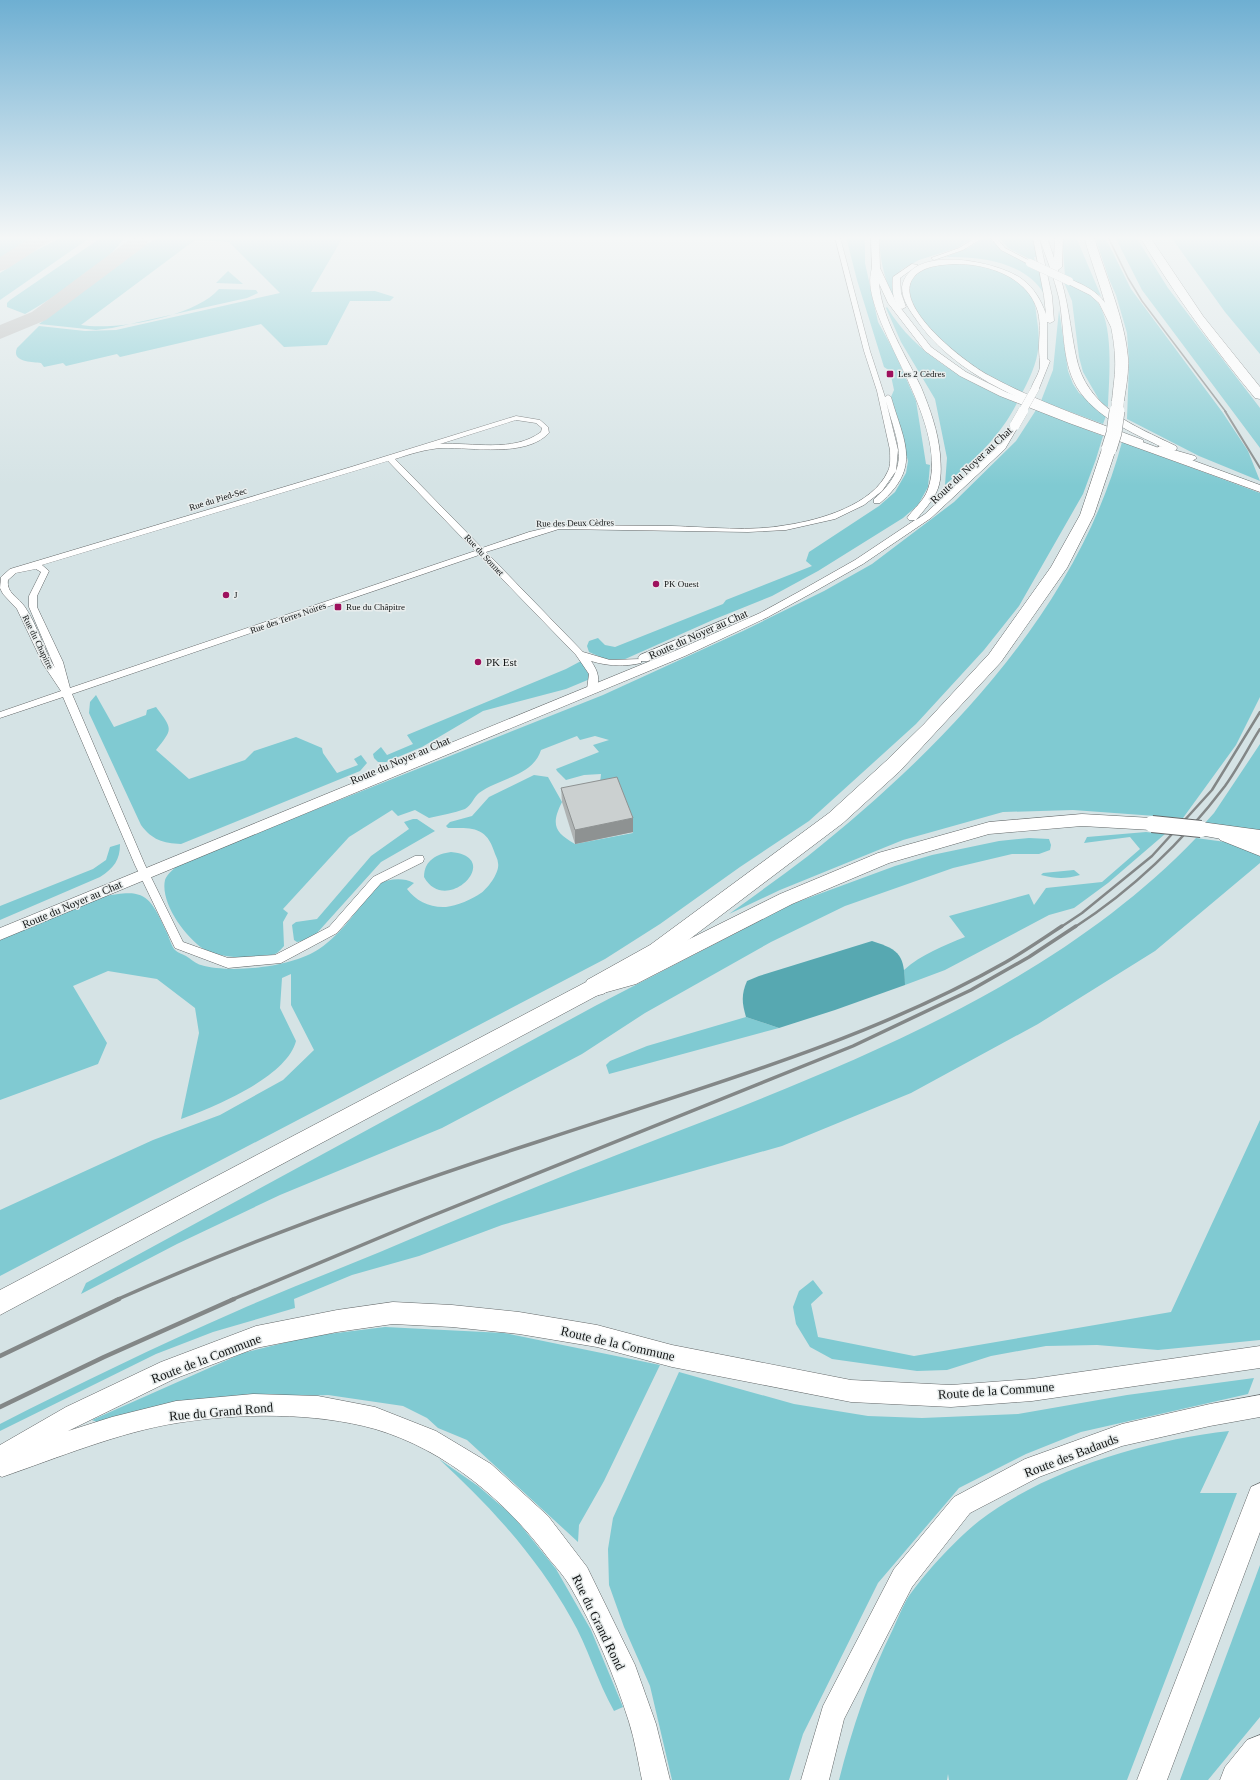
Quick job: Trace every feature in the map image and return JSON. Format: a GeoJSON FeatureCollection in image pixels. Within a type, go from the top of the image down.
{"type":"FeatureCollection","features":[{"type":"Feature","properties":{"kind":"highway"},"geometry":{"type":"LineString","coordinates":[[595,987],[658,951],[836,818],[893,766],[995,658],[1059,568],[1087,515],[1114,433],[1122,373],[1121,347],[1113,320]]}},
{"type":"Feature","properties":{"kind":"highway"},"geometry":{"type":"LineString","coordinates":[[1200,320],[1260,395]]}},
{"type":"Feature","properties":{"kind":"highway"},"geometry":{"type":"LineString","coordinates":[[1201,829],[1260,838]]}},
{"type":"Feature","properties":{"kind":"highway"},"geometry":{"type":"LineString","coordinates":[[1238,1780],[1260,1753]]}},
{"type":"Feature","properties":{"kind":"main road"},"geometry":{"type":"LineString","coordinates":[[904,320],[928,349],[963,374],[1003,394],[1260,489]]}},
{"type":"Feature","properties":{"kind":"main road"},"geometry":{"type":"LineString","coordinates":[[1066,320],[1072,367],[1077,379],[1089,396],[1104,410],[1128,426],[1192,458],[1260,484]]}},
{"type":"Feature","properties":{"kind":"main road"},"geometry":{"type":"LineString","coordinates":[[0,1303],[595,987],[629,978],[786,899],[884,858],[989,828],[1082,820],[1152,824],[1201,829],[1236,838],[1260,849]]}},
{"type":"Feature","properties":{"kind":"main road","name":"Route de la Commune"},"geometry":{"type":"LineString","coordinates":[[0,1458],[74,1415],[169,1370],[256,1338],[337,1320],[393,1313],[452,1316],[519,1323],[590,1334],[672,1356],[851,1391],[867,1392],[951,1396],[1032,1390],[1260,1357]]}},
{"type":"Feature","properties":{"kind":"main road","name":"Rue du Grand Rond"},"geometry":{"type":"LineString","coordinates":[[0,1466],[112,1428],[176,1412],[253,1405],[318,1407],[375,1418],[428,1439],[483,1472],[539,1525],[578,1576],[622,1665],[643,1724],[656,1780]]}},
{"type":"Feature","properties":{"kind":"main road","name":"Route des Badauds"},"geometry":{"type":"LineString","coordinates":[[815,1780],[832,1715],[903,1578],[962,1506],[1033,1467],[1122,1435],[1210,1415],[1260,1406]]}},
{"type":"Feature","properties":{"kind":"main road"},"geometry":{"type":"LineString","coordinates":[[1152,1780],[1260,1496]]}},
{"type":"Feature","properties":{"kind":"street","name":"Rue des Deux Cèdres"},"geometry":{"type":"LineString","coordinates":[[532,534],[572,532],[775,533],[816,527],[860,511],[874,503],[892,487],[901,472],[904,455],[880,367],[868,350],[860,320]]}},
{"type":"Feature","properties":{"kind":"street"},"geometry":{"type":"LineString","coordinates":[[885,320],[893,341],[919,391],[927,410],[936,452],[936,479],[929,498],[912,518]]}},
{"type":"Feature","properties":{"kind":"street"},"geometry":{"type":"LineString","coordinates":[[912,320],[938,356]]}},
{"type":"Feature","properties":{"kind":"street"},"geometry":{"type":"LineString","coordinates":[[920,320],[933,337],[965,364],[1010,390],[1171,453],[1192,458]]}},
{"type":"Feature","properties":{"kind":"street"},"geometry":{"type":"LineString","coordinates":[[1043,320],[1045,334],[1042,355],[1044,368]]}},
{"type":"Feature","properties":{"kind":"street"},"geometry":{"type":"LineString","coordinates":[[1015,425],[1035,390],[1044,368],[1052,335],[1050,320]]}},
{"type":"Feature","properties":{"kind":"street"},"geometry":{"type":"LineString","coordinates":[[1111,320],[1114,325]]}},
{"type":"Feature","properties":{"kind":"street"},"geometry":{"type":"LineString","coordinates":[[516,418],[538,421],[545,426],[545,433],[539,440],[528,444],[513,446],[444,446],[415,450],[426,445],[516,418]]}},
{"type":"Feature","properties":{"kind":"street","name":"Route du Noyer au Chat"},"geometry":{"type":"LineString","coordinates":[[593,685],[638,660],[778,599],[844,562],[912,518],[948,488],[1015,425]]}},
{"type":"Feature","properties":{"kind":"street","name":"Route du Noyer au Chat"},"geometry":{"type":"LineString","coordinates":[[0,934],[143,871],[293,802],[359,778],[593,685],[681,653],[764,615],[859,562],[928,516],[1002,447],[1015,425]]}},
{"type":"Feature","properties":{"kind":"street","name":"Rue du Pied-Sec"},"geometry":{"type":"LineString","coordinates":[[27,567],[415,450]]}},
{"type":"Feature","properties":{"kind":"street","name":"Rue du Sonnet"},"geometry":{"type":"LineString","coordinates":[[390,458],[482,551],[579,653],[592,669],[593,685]]}},
{"type":"Feature","properties":{"kind":"street","name":"Rue des Terres Noires"},"geometry":{"type":"LineString","coordinates":[[13,712],[532,534]]}},
{"type":"Feature","properties":{"kind":"street","name":"Rue du Chapitre"},"geometry":{"type":"LineString","coordinates":[[67,694],[48,664],[21,608],[7,594],[3,586],[4,579],[13,571],[37,566],[44,571],[44,576],[33,596],[33,607],[58,662],[67,694],[143,871],[179,945],[228,963],[277,960],[333,930],[377,880],[419,859]]}},
{"type":"Feature","properties":{"kind":"street","name":"Rue du Sonnet"},"geometry":{"type":"LineString","coordinates":[[579,653],[596,661],[610,664],[638,660]]}},
{"type":"Feature","properties":{"kind":"street"},"geometry":{"type":"LineString","coordinates":[[0,716],[13,712]]}},
{"type":"Feature","properties":{"kind":"street"},"geometry":{"type":"LineString","coordinates":[[0,720],[13,712]]}},
{"type":"Feature","properties":{"kind":"street","name":"Route du Noyer au Chat"},"geometry":{"type":"LineString","coordinates":[[0,927],[143,871]]}},
{"type":"Feature","properties":{"kind":"shaded area"},"geometry":{"type":"Polygon","coordinates":[[[0,320],[1260,320],[1260,1780],[0,1780],[0,320]]]}},
{"type":"Feature","properties":{"kind":"shaded area"},"geometry":{"type":"Polygon","coordinates":[[[44,320],[88,320],[81,325],[114,326],[130,324],[96,330],[39,324],[44,320]]]}},
{"type":"Feature","properties":{"kind":"shaded area"},"geometry":{"type":"Polygon","coordinates":[[[147,320],[154,320],[130,324],[147,320]]]}},
{"type":"Feature","properties":{"kind":"shaded area"},"geometry":{"type":"Polygon","coordinates":[[[160,320],[340,320],[327,345],[284,347],[261,324],[120,357],[117,354],[66,366],[63,363],[44,367],[41,363],[28,362],[20,359],[16,353],[17,348],[39,326],[85,331],[116,330],[160,320]]]}},
{"type":"Feature","properties":{"kind":"shaded area"},"geometry":{"type":"Polygon","coordinates":[[[869,320],[878,320],[894,351],[916,401],[926,464],[930,465],[928,487],[918,505],[903,518],[818,571],[772,596],[715,619],[623,660],[605,659],[589,652],[587,646],[589,641],[598,638],[605,645],[615,647],[723,604],[726,600],[812,566],[806,561],[809,552],[879,506],[895,492],[906,473],[908,461],[891,397],[894,390],[890,371],[884,367],[869,320]]]}},
{"type":"Feature","properties":{"kind":"shaded area"},"geometry":{"type":"Polygon","coordinates":[[[891,320],[896,320],[913,340],[944,365],[980,386],[1017,403],[1003,427],[994,438],[966,467],[945,485],[947,458],[935,399],[901,342],[891,320]]]}},
{"type":"Feature","properties":{"kind":"shaded area"},"geometry":{"type":"Polygon","coordinates":[[[923,320],[1037,320],[1039,340],[1037,358],[1022,393],[974,366],[958,355],[943,343],[923,320]]]}},
{"type":"Feature","properties":{"kind":"shaded area"},"geometry":{"type":"Polygon","coordinates":[[[1058,320],[1060,320],[1068,371],[1073,384],[1079,393],[1106,416],[1103,424],[1041,401],[1053,370],[1058,320]]]}},
{"type":"Feature","properties":{"kind":"shaded area"},"geometry":{"type":"Polygon","coordinates":[[[1074,320],[1106,320],[1110,366],[1108,407],[1101,403],[1083,372],[1079,357],[1074,320]]]}},
{"type":"Feature","properties":{"kind":"shaded area"},"geometry":{"type":"Polygon","coordinates":[[[1123,320],[1154,320],[1223,413],[1248,451],[1260,481],[1199,456],[1127,419],[1129,362],[1127,333],[1123,320]]]}},
{"type":"Feature","properties":{"kind":"shaded area"},"geometry":{"type":"Polygon","coordinates":[[[1164,320],[1193,320],[1260,408],[1260,448],[1164,320]]]}},
{"type":"Feature","properties":{"kind":"shaded area"},"geometry":{"type":"Polygon","coordinates":[[[1232,320],[1260,320],[1260,354],[1232,320]]]}},
{"type":"Feature","properties":{"kind":"shaded area"},"geometry":{"type":"Polygon","coordinates":[[[1036,410],[1103,436],[1083,494],[1019,606],[984,650],[916,724],[809,821],[740,867],[660,924],[605,959],[0,1276],[0,1210],[153,1140],[220,1115],[283,1080],[314,1050],[291,1005],[291,974],[282,978],[280,1008],[296,1041],[290,1054],[279,1067],[248,1089],[230,1099],[181,1119],[199,1033],[195,1008],[157,979],[108,971],[73,986],[107,1043],[98,1064],[0,1100],[0,939],[102,897],[127,893],[136,894],[149,902],[155,909],[175,950],[185,955],[195,963],[214,968],[245,969],[294,960],[308,955],[328,943],[350,919],[377,884],[396,879],[409,881],[414,883],[407,889],[415,897],[429,905],[440,907],[459,904],[474,898],[481,893],[493,880],[498,867],[498,860],[491,843],[487,837],[477,830],[448,828],[446,826],[450,822],[472,816],[489,797],[534,775],[548,777],[562,802],[556,816],[556,827],[568,840],[575,844],[633,833],[600,783],[601,774],[584,775],[566,780],[557,771],[556,769],[599,752],[593,745],[609,740],[595,736],[580,740],[577,736],[541,750],[537,759],[531,766],[479,793],[465,809],[429,818],[415,810],[398,816],[392,810],[349,837],[283,909],[288,913],[283,922],[284,946],[275,954],[248,958],[218,954],[209,952],[202,948],[188,936],[175,918],[166,899],[164,889],[165,880],[169,873],[179,864],[603,695],[743,631],[824,591],[872,564],[954,502],[1016,441],[1036,410]]]}},
{"type":"Feature","properties":{"kind":"shaded area"},"geometry":{"type":"Polygon","coordinates":[[[1122,442],[1260,493],[1260,697],[1236,745],[1183,818],[1073,810],[1003,812],[903,840],[780,890],[729,914],[808,856],[858,815],[907,770],[954,723],[998,673],[1038,619],[1073,563],[1101,504],[1122,442]]]}},
{"type":"Feature","properties":{"kind":"shaded area"},"geometry":{"type":"Polygon","coordinates":[[[581,661],[590,679],[566,689],[483,711],[422,747],[386,762],[378,762],[374,758],[373,754],[381,747],[387,755],[413,744],[407,735],[566,669],[581,661]]]}},
{"type":"Feature","properties":{"kind":"shaded area"},"geometry":{"type":"Polygon","coordinates":[[[96,695],[114,727],[146,715],[147,710],[156,707],[166,720],[169,729],[166,737],[156,750],[189,779],[245,760],[254,751],[296,737],[322,748],[323,753],[337,773],[358,765],[354,759],[361,755],[367,763],[360,771],[181,844],[163,842],[149,834],[141,825],[89,713],[90,702],[96,695]]]}},
{"type":"Feature","properties":{"kind":"shaded area"},"geometry":{"type":"Polygon","coordinates":[[[1260,744],[1260,832],[1205,823],[1214,813],[1260,744]]]}},
{"type":"Feature","properties":{"kind":"shaded area"},"geometry":{"type":"Polygon","coordinates":[[[417,819],[435,831],[381,862],[317,933],[307,940],[297,942],[294,940],[292,925],[296,922],[317,919],[371,856],[409,829],[404,822],[417,819]]]}},
{"type":"Feature","properties":{"kind":"shaded area"},"geometry":{"type":"Polygon","coordinates":[[[1146,832],[1165,834],[1108,883],[1074,908],[1049,915],[945,970],[905,985],[904,970],[911,964],[933,951],[965,937],[949,916],[1029,894],[1034,905],[1046,888],[1102,882],[1140,849],[1130,837],[1084,843],[1087,837],[1146,832]]]}},
{"type":"Feature","properties":{"kind":"shaded area"},"geometry":{"type":"Polygon","coordinates":[[[1029,838],[1049,839],[1051,845],[1050,850],[1039,854],[1012,854],[953,868],[845,906],[771,942],[645,1013],[582,1054],[442,1128],[280,1195],[177,1244],[81,1294],[86,1283],[595,1006],[792,904],[895,866],[932,855],[999,841],[1029,838]]]}},
{"type":"Feature","properties":{"kind":"shaded area"},"geometry":{"type":"Polygon","coordinates":[[[1196,838],[1233,843],[1260,853],[1260,863],[1155,951],[1038,1024],[911,1093],[782,1146],[502,1225],[419,1256],[352,1275],[294,1299],[295,1308],[213,1332],[156,1354],[0,1431],[0,1424],[29,1409],[147,1352],[255,1303],[549,1182],[821,1074],[904,1037],[984,996],[1060,950],[1131,898],[1196,838]]]}},
{"type":"Feature","properties":{"kind":"shaded area"},"geometry":{"type":"Polygon","coordinates":[[[120,844],[119,855],[115,863],[100,877],[0,920],[0,906],[93,869],[106,860],[110,847],[120,844]]]}},
{"type":"Feature","properties":{"kind":"shaded area"},"geometry":{"type":"Polygon","coordinates":[[[451,852],[466,856],[473,864],[472,873],[466,881],[456,888],[445,891],[434,888],[424,877],[426,866],[436,856],[451,852]]]}},
{"type":"Feature","properties":{"kind":"shaded area"},"geometry":{"type":"Polygon","coordinates":[[[1074,870],[1080,875],[1061,878],[1041,875],[1043,873],[1074,870]]]}},
{"type":"Feature","properties":{"kind":"shaded area"},"geometry":{"type":"Polygon","coordinates":[[[872,941],[882,944],[895,951],[899,956],[904,967],[905,985],[779,1028],[746,1017],[743,999],[747,981],[872,941]]]}},
{"type":"Feature","properties":{"kind":"shaded area"},"geometry":{"type":"Polygon","coordinates":[[[746,1017],[779,1028],[609,1074],[606,1065],[610,1061],[647,1046],[746,1017]]]}},
{"type":"Feature","properties":{"kind":"shaded area"},"geometry":{"type":"Polygon","coordinates":[[[1260,1120],[1260,1340],[1158,1350],[1097,1345],[1046,1346],[991,1356],[947,1370],[917,1371],[832,1359],[810,1347],[796,1324],[793,1307],[799,1291],[813,1280],[823,1293],[811,1304],[818,1337],[914,1356],[1171,1312],[1260,1120]]]}},
{"type":"Feature","properties":{"kind":"shaded area"},"geometry":{"type":"Polygon","coordinates":[[[385,1327],[504,1333],[660,1365],[604,1481],[579,1525],[578,1542],[467,1440],[438,1428],[427,1418],[403,1406],[328,1395],[197,1400],[99,1423],[92,1420],[243,1353],[312,1336],[385,1327]]]}},
{"type":"Feature","properties":{"kind":"shaded area"},"geometry":{"type":"Polygon","coordinates":[[[679,1372],[794,1404],[868,1416],[922,1418],[1018,1414],[1127,1395],[1254,1378],[1248,1394],[1081,1432],[1026,1454],[959,1488],[878,1583],[803,1734],[789,1780],[672,1780],[650,1686],[624,1627],[609,1585],[608,1549],[613,1518],[679,1372]]]}},
{"type":"Feature","properties":{"kind":"shaded area"},"geometry":{"type":"Polygon","coordinates":[[[1229,1431],[1200,1493],[1237,1493],[1127,1780],[949,1780],[948,1774],[947,1780],[839,1780],[855,1722],[869,1684],[884,1647],[907,1599],[950,1547],[970,1529],[1005,1503],[1065,1472],[1131,1450],[1197,1435],[1229,1431]]]}},
{"type":"Feature","properties":{"kind":"shaded area"},"geometry":{"type":"Polygon","coordinates":[[[439,1459],[478,1486],[514,1517],[556,1569],[591,1630],[623,1707],[614,1711],[602,1688],[577,1629],[558,1596],[528,1553],[494,1514],[439,1459]]]}},
{"type":"Feature","properties":{"kind":"shaded area"},"geometry":{"type":"Polygon","coordinates":[[[1260,1565],[1260,1717],[1208,1780],[1180,1780],[1260,1565]]]}},
{"type":"Feature","properties":{"kind":"building"},"geometry":{"type":"Polygon","coordinates":[[[617,777],[633,818],[575,830],[561,788],[617,777]]]}},
{"type":"Feature","properties":{"kind":"taxiway"},"geometry":{"type":"LineString","coordinates":[[0,333],[30,320]]}},
{"type":"Feature","properties":{"kind":"railway"},"geometry":{"type":"LineString","coordinates":[[1156,320],[1226,412]]}},
{"type":"Feature","properties":{"kind":"railway"},"geometry":{"type":"LineString","coordinates":[[1225,411],[1260,468]]}},
{"type":"Feature","properties":{"kind":"railway"},"geometry":{"type":"LineString","coordinates":[[1061,927],[1082,913],[1152,856],[1212,790],[1260,712]]}},
{"type":"Feature","properties":{"kind":"railway"},"geometry":{"type":"LineString","coordinates":[[1075,927],[1117,897],[1175,845],[1225,786],[1260,729]]}},
{"type":"Feature","properties":{"kind":"railway"},"geometry":{"type":"LineString","coordinates":[[116,1300],[221,1255],[327,1214],[489,1158],[779,1062],[838,1040],[952,991],[1006,962],[1062,926]]}},
{"type":"Feature","properties":{"kind":"railway"},"geometry":{"type":"LineString","coordinates":[[231,1300],[424,1219],[853,1046],[971,990],[1029,957],[1076,926]]}},
{"type":"Feature","properties":{"kind":"railway"},"geometry":{"type":"LineString","coordinates":[[0,1356],[119,1299]]}},
{"type":"Feature","properties":{"kind":"railway"},"geometry":{"type":"LineString","coordinates":[[0,1407],[104,1357],[234,1299]]}},
{"type":"Feature","properties":{"kind":"place","name":"Les 2 Cèdres"},"geometry":{"type":"Point","coordinates":[890,374]}},
{"type":"Feature","properties":{"kind":"place","name":"PK Ouest"},"geometry":{"type":"Point","coordinates":[656,584]}},
{"type":"Feature","properties":{"kind":"place","name":"J"},"geometry":{"type":"Point","coordinates":[226,595]}},
{"type":"Feature","properties":{"kind":"place","name":"Rue du Châpitre"},"geometry":{"type":"Point","coordinates":[338,607]}},
{"type":"Feature","properties":{"kind":"place","name":"PK Est"},"geometry":{"type":"Point","coordinates":[478,662]}}]}
